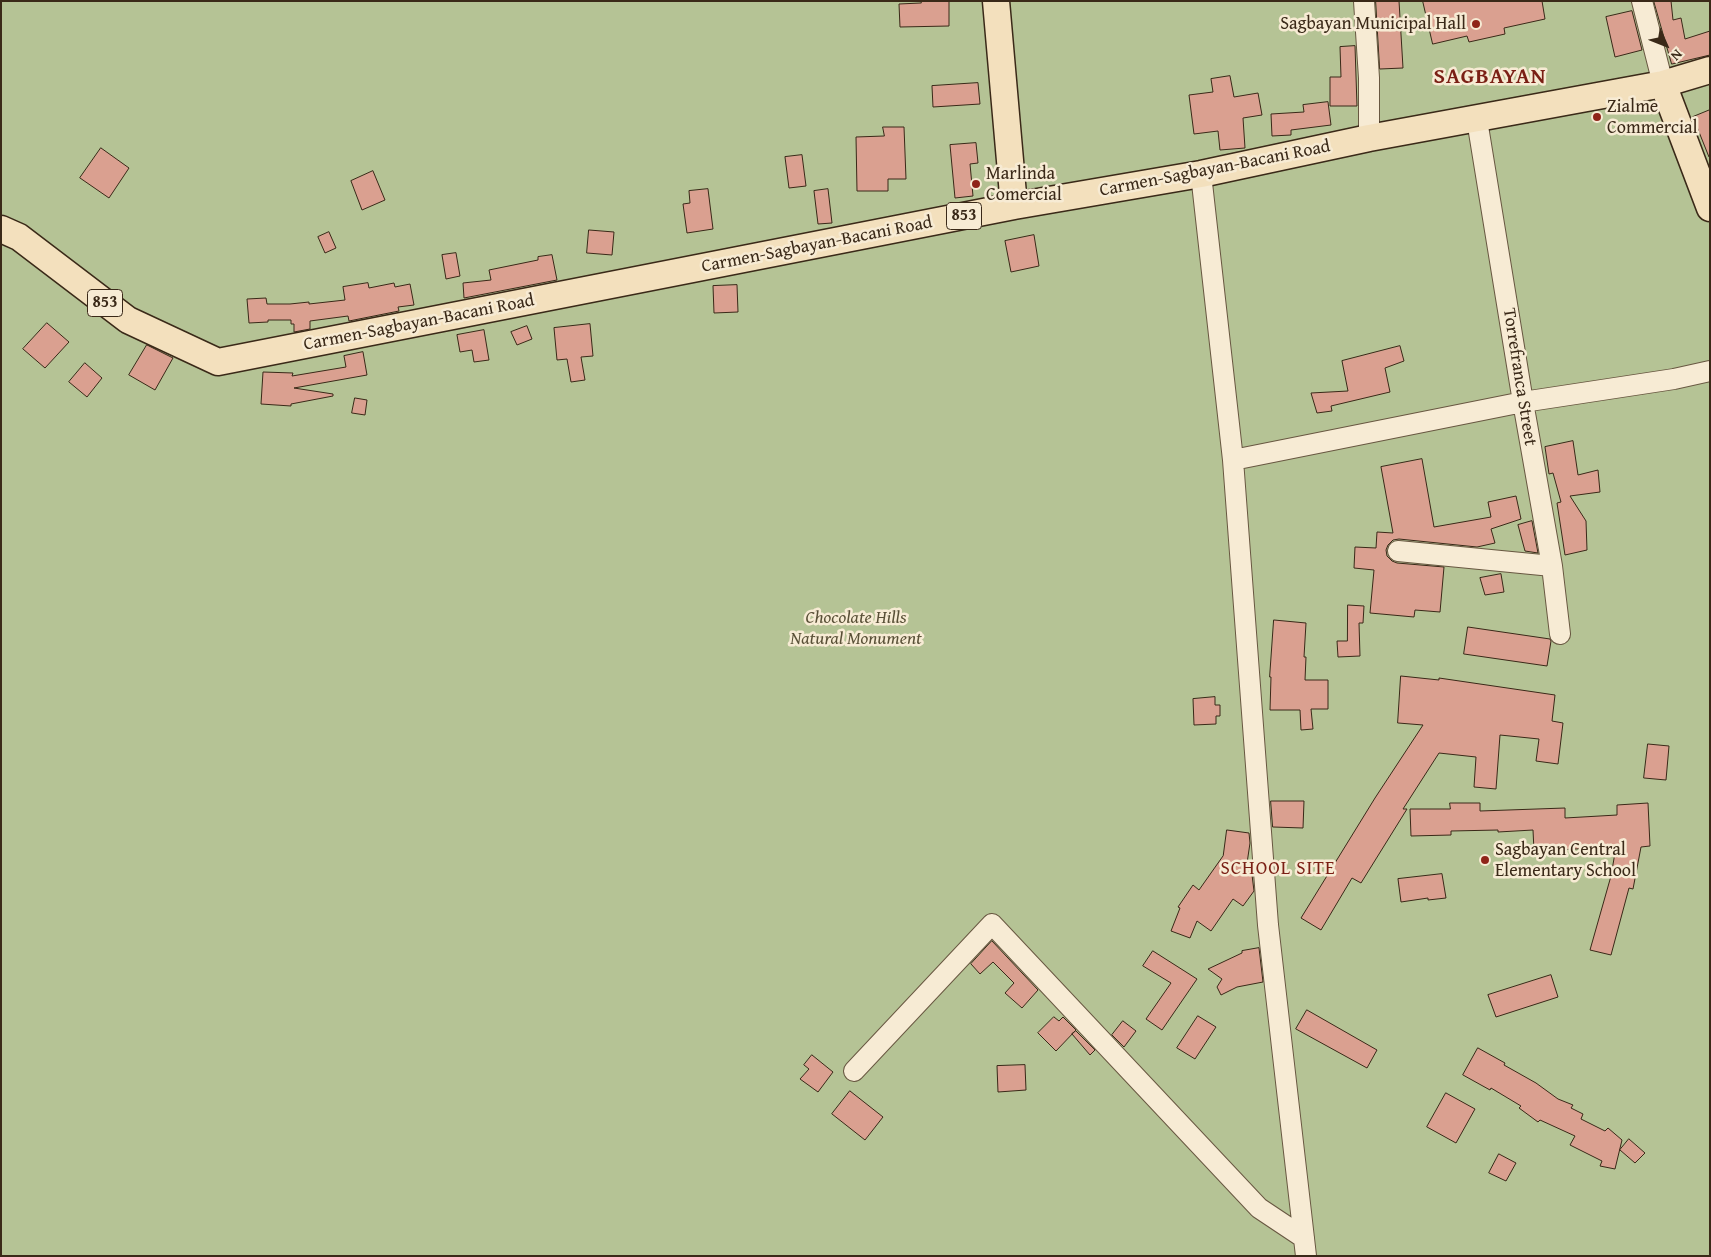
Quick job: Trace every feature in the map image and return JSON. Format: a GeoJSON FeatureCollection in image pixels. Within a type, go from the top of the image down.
{"type":"FeatureCollection","features":[{"type":"Feature","properties":{"kind":"main road"},"geometry":{"type":"LineString","coordinates":[[996,1],[1014,206]]}},
{"type":"Feature","properties":{"kind":"main road","name":"Carmen-Sagbayan-Bacani Road"},"geometry":{"type":"LineString","coordinates":[[1,230],[19,237],[128,320],[218,362],[1014,206],[1201,174],[1369,138],[1477,120],[1664,84],[1710,70]]}},
{"type":"Feature","properties":{"kind":"main road"},"geometry":{"type":"LineString","coordinates":[[1664,84],[1710,208]]}},
{"type":"Feature","properties":{"kind":"street"},"geometry":{"type":"LineString","coordinates":[[1364,1],[1370,78],[1369,138]]}},
{"type":"Feature","properties":{"kind":"street"},"geometry":{"type":"LineString","coordinates":[[1642,1],[1664,84]]}},
{"type":"Feature","properties":{"kind":"street","name":"Torrefranca Street"},"geometry":{"type":"LineString","coordinates":[[1477,120],[1552,566],[1560,634]]}},
{"type":"Feature","properties":{"kind":"street"},"geometry":{"type":"LineString","coordinates":[[1201,174],[1232,460],[1268,925],[1305,1247]]}},
{"type":"Feature","properties":{"kind":"street"},"geometry":{"type":"LineString","coordinates":[[1232,460],[1523,402],[1710,372]]}},
{"type":"Feature","properties":{"kind":"street"},"geometry":{"type":"LineString","coordinates":[[1398,552],[1552,566]]}},
{"type":"Feature","properties":{"kind":"street"},"geometry":{"type":"LineString","coordinates":[[854,1071],[992,924],[1259,1208],[1305,1247]]}},
{"type":"Feature","properties":{"kind":"green space","name":"Chocolate Hills Natural Monument"},"geometry":{"type":"Polygon","coordinates":[[[1,1],[1710,1],[1710,1256],[1,1256],[1,1]]]}},
{"type":"Feature","properties":{"kind":"building"},"geometry":{"type":"Polygon","coordinates":[[[921,1],[949,1],[949,26],[900,27],[899,4],[921,3],[921,1]]]}},
{"type":"Feature","properties":{"kind":"building"},"geometry":{"type":"Polygon","coordinates":[[[1376,1],[1399,1],[1403,68],[1380,69],[1376,1]]]}},
{"type":"Feature","properties":{"kind":"building","name":"Sagbayan Municipal Hall"},"geometry":{"type":"Polygon","coordinates":[[[1423,1],[1542,1],[1545,19],[1504,28],[1505,34],[1469,42],[1467,36],[1433,44],[1423,1]]]}},
{"type":"Feature","properties":{"kind":"building"},"geometry":{"type":"Polygon","coordinates":[[[1654,1],[1671,1],[1673,20],[1681,18],[1685,39],[1710,31],[1710,55],[1672,64],[1654,1]]]}},
{"type":"Feature","properties":{"kind":"building"},"geometry":{"type":"Polygon","coordinates":[[[1632,11],[1642,50],[1615,57],[1606,17],[1632,11]]]}},
{"type":"Feature","properties":{"kind":"building"},"geometry":{"type":"Polygon","coordinates":[[[1355,46],[1357,106],[1330,106],[1330,77],[1341,77],[1340,47],[1355,46]]]}},
{"type":"Feature","properties":{"kind":"building"},"geometry":{"type":"Polygon","coordinates":[[[1230,76],[1234,97],[1258,93],[1262,115],[1243,118],[1245,148],[1220,150],[1218,131],[1194,134],[1189,95],[1213,92],[1211,79],[1230,76]]]}},
{"type":"Feature","properties":{"kind":"building"},"geometry":{"type":"Polygon","coordinates":[[[978,83],[980,104],[933,107],[932,86],[978,83]]]}},
{"type":"Feature","properties":{"kind":"building"},"geometry":{"type":"Polygon","coordinates":[[[1328,102],[1331,125],[1291,130],[1291,135],[1272,136],[1271,114],[1304,112],[1303,105],[1328,102]]]}},
{"type":"Feature","properties":{"kind":"building"},"geometry":{"type":"Polygon","coordinates":[[[1710,110],[1710,157],[1709,157],[1693,117],[1710,110]]]}},
{"type":"Feature","properties":{"kind":"building"},"geometry":{"type":"Polygon","coordinates":[[[883,127],[904,127],[906,179],[888,179],[888,191],[857,191],[856,137],[884,136],[883,127]]]}},
{"type":"Feature","properties":{"kind":"building"},"geometry":{"type":"Polygon","coordinates":[[[976,143],[978,163],[970,164],[973,196],[955,198],[950,145],[976,143]]]}},
{"type":"Feature","properties":{"kind":"building"},"geometry":{"type":"Polygon","coordinates":[[[101,148],[129,168],[109,198],[80,178],[101,148]]]}},
{"type":"Feature","properties":{"kind":"building"},"geometry":{"type":"Polygon","coordinates":[[[802,155],[806,186],[789,188],[785,157],[802,155]]]}},
{"type":"Feature","properties":{"kind":"building"},"geometry":{"type":"Polygon","coordinates":[[[373,171],[385,200],[362,210],[351,181],[373,171]]]}},
{"type":"Feature","properties":{"kind":"building"},"geometry":{"type":"Polygon","coordinates":[[[708,189],[713,229],[687,233],[683,204],[690,203],[689,191],[708,189]]]}},
{"type":"Feature","properties":{"kind":"building"},"geometry":{"type":"Polygon","coordinates":[[[828,189],[832,223],[818,224],[814,191],[828,189]]]}},
{"type":"Feature","properties":{"kind":"building"},"geometry":{"type":"Polygon","coordinates":[[[589,230],[614,232],[612,255],[587,253],[589,230]]]}},
{"type":"Feature","properties":{"kind":"building"},"geometry":{"type":"Polygon","coordinates":[[[329,232],[336,248],[325,253],[318,237],[329,232]]]}},
{"type":"Feature","properties":{"kind":"building"},"geometry":{"type":"Polygon","coordinates":[[[1034,235],[1039,266],[1011,272],[1005,241],[1034,235]]]}},
{"type":"Feature","properties":{"kind":"building"},"geometry":{"type":"Polygon","coordinates":[[[456,253],[460,276],[446,279],[442,255],[456,253]]]}},
{"type":"Feature","properties":{"kind":"building"},"geometry":{"type":"Polygon","coordinates":[[[552,255],[557,280],[464,298],[463,283],[491,280],[489,270],[538,260],[538,257],[552,255]]]}},
{"type":"Feature","properties":{"kind":"building"},"geometry":{"type":"Polygon","coordinates":[[[368,283],[369,288],[394,283],[395,287],[410,284],[414,305],[398,307],[399,311],[349,321],[348,316],[310,321],[310,329],[294,332],[294,324],[291,324],[291,320],[268,320],[268,322],[249,323],[247,299],[266,298],[267,304],[309,302],[309,304],[345,300],[343,287],[368,283]]]}},
{"type":"Feature","properties":{"kind":"building"},"geometry":{"type":"Polygon","coordinates":[[[737,285],[738,312],[714,313],[713,286],[737,285]]]}},
{"type":"Feature","properties":{"kind":"building"},"geometry":{"type":"Polygon","coordinates":[[[47,323],[69,342],[45,368],[23,349],[47,323]]]}},
{"type":"Feature","properties":{"kind":"building"},"geometry":{"type":"Polygon","coordinates":[[[590,324],[593,356],[581,357],[585,380],[571,382],[567,359],[557,360],[554,328],[590,324]]]}},
{"type":"Feature","properties":{"kind":"building"},"geometry":{"type":"Polygon","coordinates":[[[527,326],[532,339],[517,345],[511,332],[527,326]]]}},
{"type":"Feature","properties":{"kind":"building"},"geometry":{"type":"Polygon","coordinates":[[[484,330],[489,360],[474,362],[472,350],[460,352],[457,335],[484,330]]]}},
{"type":"Feature","properties":{"kind":"building"},"geometry":{"type":"Polygon","coordinates":[[[147,345],[173,358],[155,390],[129,375],[147,345]]]}},
{"type":"Feature","properties":{"kind":"building"},"geometry":{"type":"Polygon","coordinates":[[[1400,346],[1404,361],[1385,368],[1390,392],[1331,406],[1332,411],[1317,413],[1311,393],[1348,391],[1342,361],[1400,346]]]}},
{"type":"Feature","properties":{"kind":"building"},"geometry":{"type":"Polygon","coordinates":[[[363,352],[367,375],[294,388],[333,394],[333,396],[291,404],[291,406],[261,404],[263,372],[293,373],[292,376],[346,367],[344,356],[363,352]]]}},
{"type":"Feature","properties":{"kind":"building"},"geometry":{"type":"Polygon","coordinates":[[[85,363],[102,378],[87,397],[69,382],[85,363]]]}},
{"type":"Feature","properties":{"kind":"building"},"geometry":{"type":"Polygon","coordinates":[[[355,398],[367,400],[365,415],[352,413],[355,398]]]}},
{"type":"Feature","properties":{"kind":"building"},"geometry":{"type":"Polygon","coordinates":[[[1573,441],[1578,475],[1598,470],[1600,492],[1570,496],[1586,521],[1587,550],[1565,555],[1557,503],[1561,502],[1553,473],[1549,474],[1545,447],[1573,441]]]}},
{"type":"Feature","properties":{"kind":"building"},"geometry":{"type":"Polygon","coordinates":[[[1422,459],[1434,527],[1491,517],[1488,502],[1516,496],[1521,519],[1491,529],[1495,543],[1477,547],[1393,540],[1386,550],[1387,556],[1392,561],[1444,567],[1440,612],[1415,610],[1414,617],[1370,613],[1374,570],[1354,568],[1355,547],[1376,548],[1377,532],[1393,533],[1381,467],[1422,459]]]}},
{"type":"Feature","properties":{"kind":"building"},"geometry":{"type":"Polygon","coordinates":[[[1532,521],[1538,553],[1525,551],[1518,525],[1532,521]]]}},
{"type":"Feature","properties":{"kind":"building"},"geometry":{"type":"Polygon","coordinates":[[[1501,574],[1504,592],[1485,595],[1480,578],[1501,574]]]}},
{"type":"Feature","properties":{"kind":"building"},"geometry":{"type":"Polygon","coordinates":[[[1348,605],[1364,606],[1363,623],[1359,623],[1360,656],[1338,657],[1337,641],[1347,641],[1348,605]]]}},
{"type":"Feature","properties":{"kind":"building"},"geometry":{"type":"Polygon","coordinates":[[[1274,620],[1306,623],[1305,680],[1328,680],[1328,709],[1311,709],[1313,729],[1301,730],[1300,710],[1270,710],[1274,620]]]}},
{"type":"Feature","properties":{"kind":"building"},"geometry":{"type":"Polygon","coordinates":[[[1468,627],[1550,639],[1547,666],[1464,654],[1468,627]]]}},
{"type":"Feature","properties":{"kind":"building"},"geometry":{"type":"Polygon","coordinates":[[[1401,676],[1439,680],[1439,678],[1555,695],[1552,721],[1563,723],[1558,764],[1536,761],[1539,739],[1500,735],[1496,789],[1474,787],[1476,757],[1439,753],[1403,809],[1407,809],[1361,883],[1352,878],[1321,930],[1301,918],[1375,798],[1423,725],[1398,723],[1401,676]]]}},
{"type":"Feature","properties":{"kind":"building"},"geometry":{"type":"Polygon","coordinates":[[[1215,697],[1215,705],[1220,705],[1220,716],[1216,716],[1216,724],[1194,725],[1193,699],[1215,697]]]}},
{"type":"Feature","properties":{"kind":"building"},"geometry":{"type":"Polygon","coordinates":[[[1648,744],[1669,746],[1666,780],[1644,778],[1648,744]]]}},
{"type":"Feature","properties":{"kind":"building"},"geometry":{"type":"Polygon","coordinates":[[[1271,801],[1304,801],[1303,828],[1273,827],[1271,801]]]}},
{"type":"Feature","properties":{"kind":"building"},"geometry":{"type":"Polygon","coordinates":[[[1450,803],[1480,803],[1480,811],[1565,808],[1565,818],[1617,815],[1617,805],[1648,803],[1650,846],[1641,847],[1633,889],[1629,888],[1611,955],[1590,950],[1611,876],[1616,847],[1534,851],[1533,830],[1498,832],[1498,830],[1451,831],[1451,835],[1411,836],[1410,809],[1450,809],[1450,803]]]}},
{"type":"Feature","properties":{"kind":"building"},"geometry":{"type":"Polygon","coordinates":[[[1227,830],[1249,833],[1250,843],[1246,870],[1252,875],[1254,891],[1243,906],[1233,899],[1211,931],[1197,921],[1190,938],[1171,931],[1180,908],[1178,907],[1193,885],[1199,890],[1223,856],[1227,830]]]}},
{"type":"Feature","properties":{"kind":"building"},"geometry":{"type":"Polygon","coordinates":[[[1442,874],[1446,898],[1428,900],[1428,898],[1401,902],[1398,879],[1442,874]]]}},
{"type":"Feature","properties":{"kind":"building"},"geometry":{"type":"Polygon","coordinates":[[[992,941],[1038,990],[1022,1008],[1005,993],[1014,983],[993,962],[980,974],[971,964],[992,941]]]}},
{"type":"Feature","properties":{"kind":"building"},"geometry":{"type":"Polygon","coordinates":[[[1259,948],[1263,982],[1237,987],[1221,995],[1217,987],[1222,979],[1208,969],[1242,953],[1242,951],[1259,948]]]}},
{"type":"Feature","properties":{"kind":"building"},"geometry":{"type":"Polygon","coordinates":[[[1153,951],[1197,979],[1162,1030],[1146,1019],[1171,983],[1143,966],[1153,951]]]}},
{"type":"Feature","properties":{"kind":"building"},"geometry":{"type":"Polygon","coordinates":[[[1551,975],[1558,997],[1496,1017],[1488,995],[1551,975]]]}},
{"type":"Feature","properties":{"kind":"building"},"geometry":{"type":"Polygon","coordinates":[[[1307,1010],[1377,1050],[1367,1068],[1296,1029],[1307,1010]]]}},
{"type":"Feature","properties":{"kind":"building"},"geometry":{"type":"Polygon","coordinates":[[[1198,1016],[1216,1027],[1195,1059],[1177,1048],[1198,1016]]]}},
{"type":"Feature","properties":{"kind":"building"},"geometry":{"type":"Polygon","coordinates":[[[1054,1017],[1059,1021],[1063,1017],[1076,1030],[1056,1051],[1038,1033],[1054,1017]]]}},
{"type":"Feature","properties":{"kind":"building"},"geometry":{"type":"Polygon","coordinates":[[[1123,1021],[1136,1031],[1124,1047],[1112,1035],[1123,1021]]]}},
{"type":"Feature","properties":{"kind":"building"},"geometry":{"type":"Polygon","coordinates":[[[1076,1031],[1095,1050],[1090,1055],[1072,1034],[1076,1031]]]}},
{"type":"Feature","properties":{"kind":"building"},"geometry":{"type":"Polygon","coordinates":[[[1478,1048],[1505,1063],[1504,1065],[1536,1083],[1558,1099],[1573,1105],[1571,1108],[1583,1114],[1581,1119],[1605,1131],[1608,1128],[1622,1140],[1615,1169],[1600,1166],[1602,1161],[1570,1145],[1575,1136],[1540,1120],[1538,1122],[1519,1108],[1521,1106],[1491,1088],[1490,1090],[1463,1075],[1478,1048]]]}},
{"type":"Feature","properties":{"kind":"building"},"geometry":{"type":"Polygon","coordinates":[[[812,1055],[833,1072],[818,1092],[800,1079],[809,1069],[804,1065],[812,1055]]]}},
{"type":"Feature","properties":{"kind":"building"},"geometry":{"type":"Polygon","coordinates":[[[1025,1065],[1026,1090],[998,1092],[997,1066],[1025,1065]]]}},
{"type":"Feature","properties":{"kind":"building"},"geometry":{"type":"Polygon","coordinates":[[[850,1091],[883,1117],[865,1140],[832,1114],[850,1091]]]}},
{"type":"Feature","properties":{"kind":"building"},"geometry":{"type":"Polygon","coordinates":[[[1446,1093],[1475,1109],[1456,1143],[1427,1127],[1446,1093]]]}},
{"type":"Feature","properties":{"kind":"building"},"geometry":{"type":"Polygon","coordinates":[[[1629,1139],[1645,1153],[1635,1163],[1620,1150],[1629,1139]]]}},
{"type":"Feature","properties":{"kind":"building"},"geometry":{"type":"Polygon","coordinates":[[[1499,1154],[1516,1163],[1506,1181],[1489,1173],[1499,1154]]]}},
{"type":"Feature","properties":{"kind":"place","name":"Sagbayan Municipal Hall"},"geometry":{"type":"Point","coordinates":[1476,24]}},
{"type":"Feature","properties":{"kind":"place","name":"Zialme Commercial"},"geometry":{"type":"Point","coordinates":[1597,117]}},
{"type":"Feature","properties":{"kind":"place","name":"Marlinda Comercial"},"geometry":{"type":"Point","coordinates":[976,184]}},
{"type":"Feature","properties":{"kind":"place","name":"Sagbayan Central Elementary School"},"geometry":{"type":"Point","coordinates":[1485,860]}},
{"type":"Feature","properties":{"kind":"district","name":"SAGBAYAN"},"geometry":{"type":"Point","coordinates":[1490,77]}},
{"type":"Feature","properties":{"kind":"district","name":"SCHOOL SITE"},"geometry":{"type":"Point","coordinates":[1278,869]}}]}
